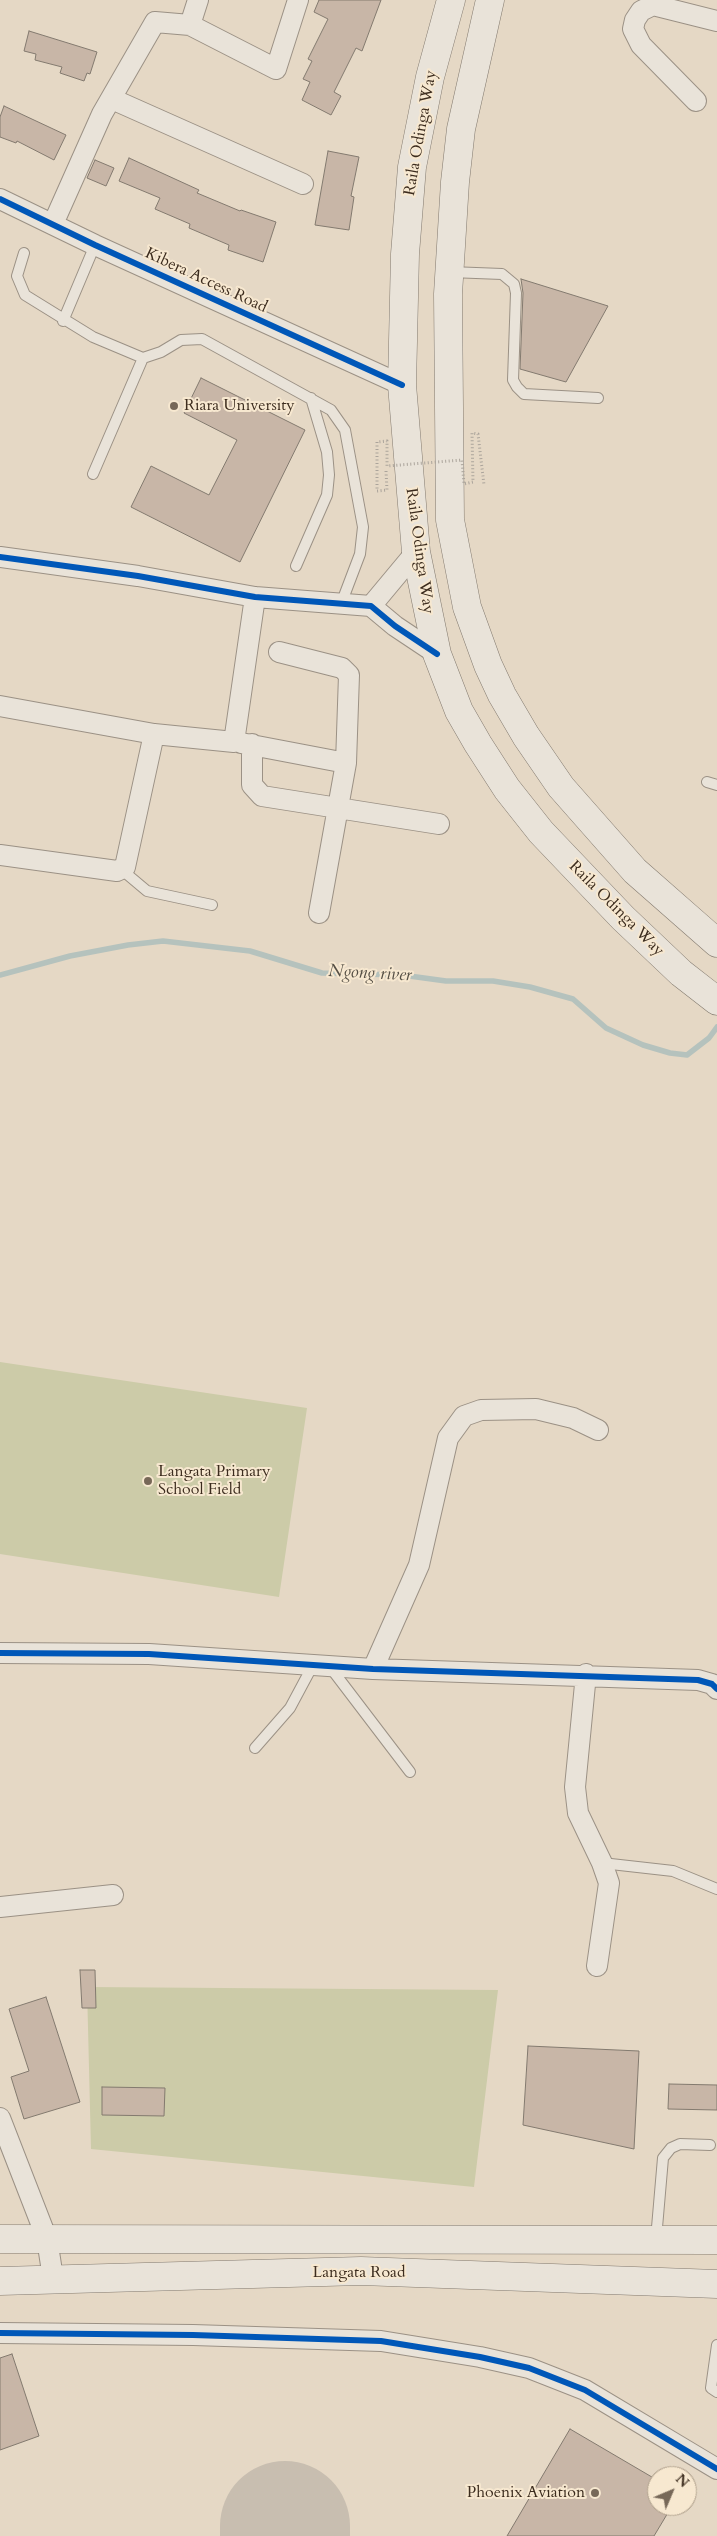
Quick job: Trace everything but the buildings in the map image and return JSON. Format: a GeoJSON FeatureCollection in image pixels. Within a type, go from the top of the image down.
{"type":"FeatureCollection","features":[{"type":"Feature","properties":{"kind":"main road","name":"Raila Odinga Way"},"geometry":{"type":"LineString","coordinates":[[451,0],[430,77],[412,167],[405,254],[402,385],[416,552],[437,654],[459,711],[478,744],[507,788],[541,832],[623,918],[681,973],[716,1001]]}},
{"type":"Feature","properties":{"kind":"main road"},"geometry":{"type":"LineString","coordinates":[[490,0],[461,129],[449,272],[450,520],[467,607],[488,666],[526,736],[561,787],[634,871],[717,943]]}},
{"type":"Feature","properties":{"kind":"main road","name":"Langata Road"},"geometry":{"type":"LineString","coordinates":[[0,2239],[717,2240]]}},
{"type":"Feature","properties":{"kind":"main road","name":"Langata Road"},"geometry":{"type":"LineString","coordinates":[[0,2280],[211,2277],[362,2271],[717,2284]]}},
{"type":"Feature","properties":{"kind":"street"},"geometry":{"type":"LineString","coordinates":[[190,25],[198,0]]}},
{"type":"Feature","properties":{"kind":"street"},"geometry":{"type":"LineString","coordinates":[[53,224],[102,114],[154,22],[190,25],[276,69],[298,0]]}},
{"type":"Feature","properties":{"kind":"street"},"geometry":{"type":"LineString","coordinates":[[696,101],[641,46],[633,29],[635,20],[647,6],[653,5],[717,21]]}},
{"type":"Feature","properties":{"kind":"street"},"geometry":{"type":"LineString","coordinates":[[112,98],[302,184]]}},
{"type":"Feature","properties":{"kind":"street","name":"Kibera Access Road"},"geometry":{"type":"LineString","coordinates":[[0,199],[95,246],[402,385]]}},
{"type":"Feature","properties":{"kind":"street"},"geometry":{"type":"LineString","coordinates":[[372,606],[416,552]]}},
{"type":"Feature","properties":{"kind":"street"},"geometry":{"type":"LineString","coordinates":[[0,557],[138,576],[255,597],[372,606],[395,626],[437,654]]}},
{"type":"Feature","properties":{"kind":"street"},"geometry":{"type":"LineString","coordinates":[[255,597],[243,743],[252,785],[262,796],[439,824]]}},
{"type":"Feature","properties":{"kind":"street"},"geometry":{"type":"LineString","coordinates":[[279,652],[342,668],[349,675],[346,763],[319,914]]}},
{"type":"Feature","properties":{"kind":"street"},"geometry":{"type":"LineString","coordinates":[[0,706],[154,734],[243,743],[346,763]]}},
{"type":"Feature","properties":{"kind":"street"},"geometry":{"type":"LineString","coordinates":[[0,855],[122,870],[127,864],[154,734]]}},
{"type":"Feature","properties":{"kind":"street"},"geometry":{"type":"LineString","coordinates":[[373,1669],[419,1565],[448,1438],[464,1416],[481,1410],[536,1409],[573,1418],[598,1430]]}},
{"type":"Feature","properties":{"kind":"street"},"geometry":{"type":"LineString","coordinates":[[0,1653],[149,1654],[373,1669],[586,1674],[698,1680],[712,1684],[717,1688]]}},
{"type":"Feature","properties":{"kind":"street"},"geometry":{"type":"LineString","coordinates":[[586,1674],[575,1787],[578,1813],[602,1863],[609,1883],[597,1966]]}},
{"type":"Feature","properties":{"kind":"street"},"geometry":{"type":"LineString","coordinates":[[0,1907],[114,1895]]}},
{"type":"Feature","properties":{"kind":"street"},"geometry":{"type":"LineString","coordinates":[[0,2118],[47,2239],[53,2278]]}},
{"type":"Feature","properties":{"kind":"street"},"geometry":{"type":"LineString","coordinates":[[0,2333],[193,2335],[381,2341],[480,2357],[529,2368],[585,2390],[717,2469]]}},
{"type":"Feature","properties":{"kind":"lane"},"geometry":{"type":"LineString","coordinates":[[63,321],[95,246]]}},
{"type":"Feature","properties":{"kind":"lane"},"geometry":{"type":"LineString","coordinates":[[24,253],[17,276],[20,288],[25,296],[63,321],[93,337],[143,358],[161,352],[181,340],[202,339],[331,410],[345,430],[363,527],[360,554],[340,604]]}},
{"type":"Feature","properties":{"kind":"lane"},"geometry":{"type":"LineString","coordinates":[[449,272],[502,274],[514,284],[516,293],[513,380],[524,394],[598,398]]}},
{"type":"Feature","properties":{"kind":"lane"},"geometry":{"type":"LineString","coordinates":[[93,474],[143,358]]}},
{"type":"Feature","properties":{"kind":"lane"},"geometry":{"type":"LineString","coordinates":[[296,566],[328,495],[327,452],[311,398]]}},
{"type":"Feature","properties":{"kind":"lane"},"geometry":{"type":"LineString","coordinates":[[122,870],[147,891],[212,904]]}},
{"type":"Feature","properties":{"kind":"lane"},"geometry":{"type":"LineString","coordinates":[[255,1748],[290,1708],[321,1665],[410,1772]]}},
{"type":"Feature","properties":{"kind":"lane"},"geometry":{"type":"LineString","coordinates":[[602,1863],[673,1871],[717,1889]]}},
{"type":"Feature","properties":{"kind":"lane"},"geometry":{"type":"LineString","coordinates":[[656,2240],[663,2158],[671,2148],[680,2144],[710,2145]]}},
{"type":"Feature","properties":{"kind":"lane"},"geometry":{"type":"LineString","coordinates":[[717,2345],[711,2388],[717,2392]]}},
{"type":"Feature","properties":{"kind":"path"},"geometry":{"type":"LineString","coordinates":[[386,471],[387,490],[377,491],[377,442],[387,441],[387,466],[462,460],[464,484],[473,482],[472,433],[478,434],[484,485]]}},
{"type":"Feature","properties":{"kind":"green space","name":"Langata Primary School Field"},"geometry":{"type":"Polygon","coordinates":[[[0,1362],[307,1408],[279,1597],[0,1554],[0,1362]]]}},
{"type":"Feature","properties":{"kind":"green space"},"geometry":{"type":"Polygon","coordinates":[[[87,1987],[498,1990],[474,2187],[91,2149],[87,1987]]]}},
{"type":"Feature","properties":{"kind":"waterway","name":"Ngong river"},"geometry":{"type":"LineString","coordinates":[[0,975],[70,956],[128,945],[163,941],[250,951],[322,973],[402,975],[446,981],[493,981],[530,987],[573,999],[606,1028],[643,1045],[670,1053],[687,1055],[709,1038],[717,1027]]}},
{"type":"Feature","properties":{"kind":"runway"},"geometry":{"type":"LineString","coordinates":[[285,2526],[285,2536]]}},
{"type":"Feature","properties":{"kind":"cycle path"},"geometry":{"type":"LineString","coordinates":[[0,199],[95,245],[402,385]]}},
{"type":"Feature","properties":{"kind":"cycle path"},"geometry":{"type":"LineString","coordinates":[[0,557],[138,576],[255,597],[371,606],[395,626],[437,654]]}},
{"type":"Feature","properties":{"kind":"cycle path"},"geometry":{"type":"LineString","coordinates":[[0,1653],[149,1654],[373,1669],[698,1680],[712,1684],[717,1689]]}},
{"type":"Feature","properties":{"kind":"cycle path"},"geometry":{"type":"LineString","coordinates":[[0,2333],[193,2335],[381,2341],[480,2357],[529,2368],[585,2390],[717,2469]]}},
{"type":"Feature","properties":{"kind":"place","name":"Riara University"},"geometry":{"type":"Point","coordinates":[174,406]}},
{"type":"Feature","properties":{"kind":"place","name":"Langata Primary School Field"},"geometry":{"type":"Point","coordinates":[148,1481]}},
{"type":"Feature","properties":{"kind":"place","name":"Phoenix Aviation"},"geometry":{"type":"Point","coordinates":[595,2493]}}]}
